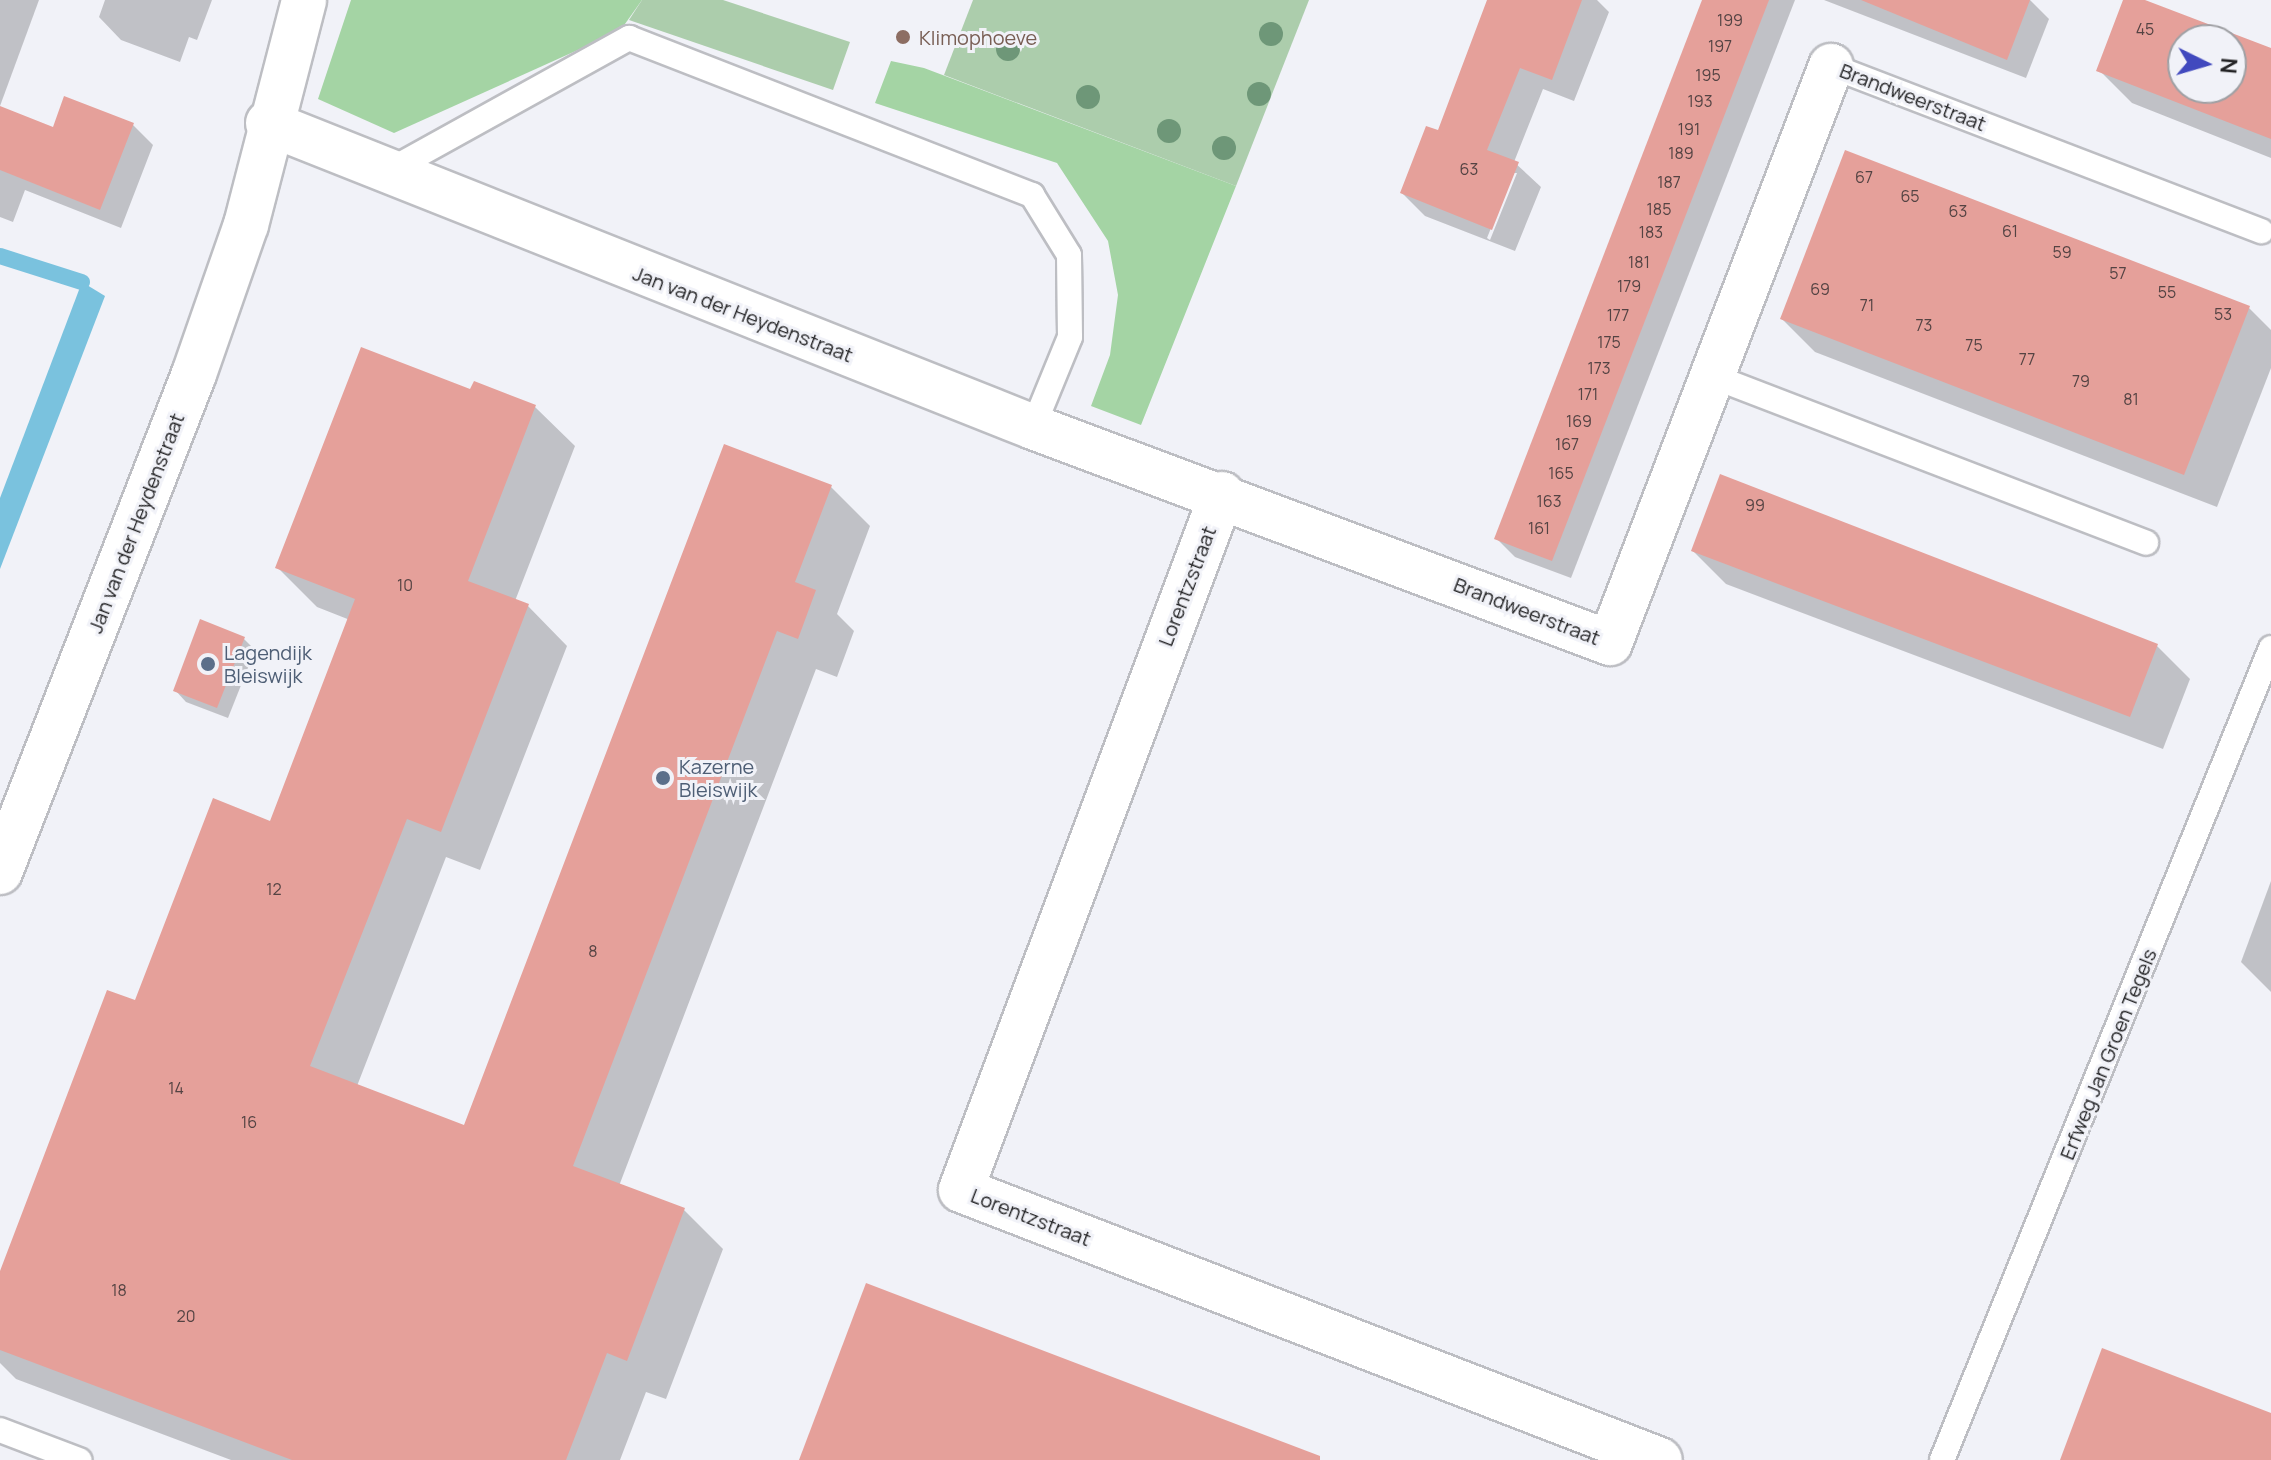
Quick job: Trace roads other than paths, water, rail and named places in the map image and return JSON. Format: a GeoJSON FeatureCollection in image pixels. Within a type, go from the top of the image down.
{"type":"FeatureCollection","features":[{"type":"Feature","properties":{"kind":"street","name":"Jan van der Heydenstraat"},"geometry":{"type":"LineString","coordinates":[[0,872],[194,374],[246,225],[268,123],[304,0]]}},
{"type":"Feature","properties":{"kind":"street","name":"Brandweerstraat"},"geometry":{"type":"LineString","coordinates":[[1222,494],[1610,643],[1831,66]]}},
{"type":"Feature","properties":{"kind":"street","name":"Jan van der Heydenstraat"},"geometry":{"type":"LineString","coordinates":[[268,123],[384,173],[1033,427],[1222,494]]}},
{"type":"Feature","properties":{"kind":"street","name":"Lorentzstraat"},"geometry":{"type":"LineString","coordinates":[[1222,494],[961,1190],[1660,1460]]}},
{"type":"Feature","properties":{"kind":"lane"},"geometry":{"type":"LineString","coordinates":[[384,173],[629,38],[944,160],[1032,195],[1069,255],[1070,337],[1033,427]]}},
{"type":"Feature","properties":{"kind":"lane","name":"Brandweerstraat"},"geometry":{"type":"LineString","coordinates":[[1831,66],[2261,231]]}},
{"type":"Feature","properties":{"kind":"lane"},"geometry":{"type":"LineString","coordinates":[[1712,376],[2146,543]]}},
{"type":"Feature","properties":{"kind":"lane","name":"Erfweg Jan Groen Tegels"},"geometry":{"type":"LineString","coordinates":[[1942,1460],[2271,648]]}},
{"type":"Feature","properties":{"kind":"lane"},"geometry":{"type":"LineString","coordinates":[[0,1430],[79,1460]]}},
{"type":"Feature","properties":{"kind":"water"},"geometry":{"type":"Polygon","coordinates":[[[82,282],[105,296],[0,569],[0,498],[82,282]]]}},
{"type":"Feature","properties":{"kind":"waterway"},"geometry":{"type":"LineString","coordinates":[[0,256],[82,282]]}},
{"type":"Feature","properties":{"kind":"place","name":"Klimophoeve"},"geometry":{"type":"Point","coordinates":[903,37]}},
{"type":"Feature","properties":{"kind":"place","name":"Lagendijk Bleiswijk"},"geometry":{"type":"Point","coordinates":[208,664]}},
{"type":"Feature","properties":{"kind":"place","name":"Kazerne Bleiswijk"},"geometry":{"type":"Point","coordinates":[663,778]}}]}
